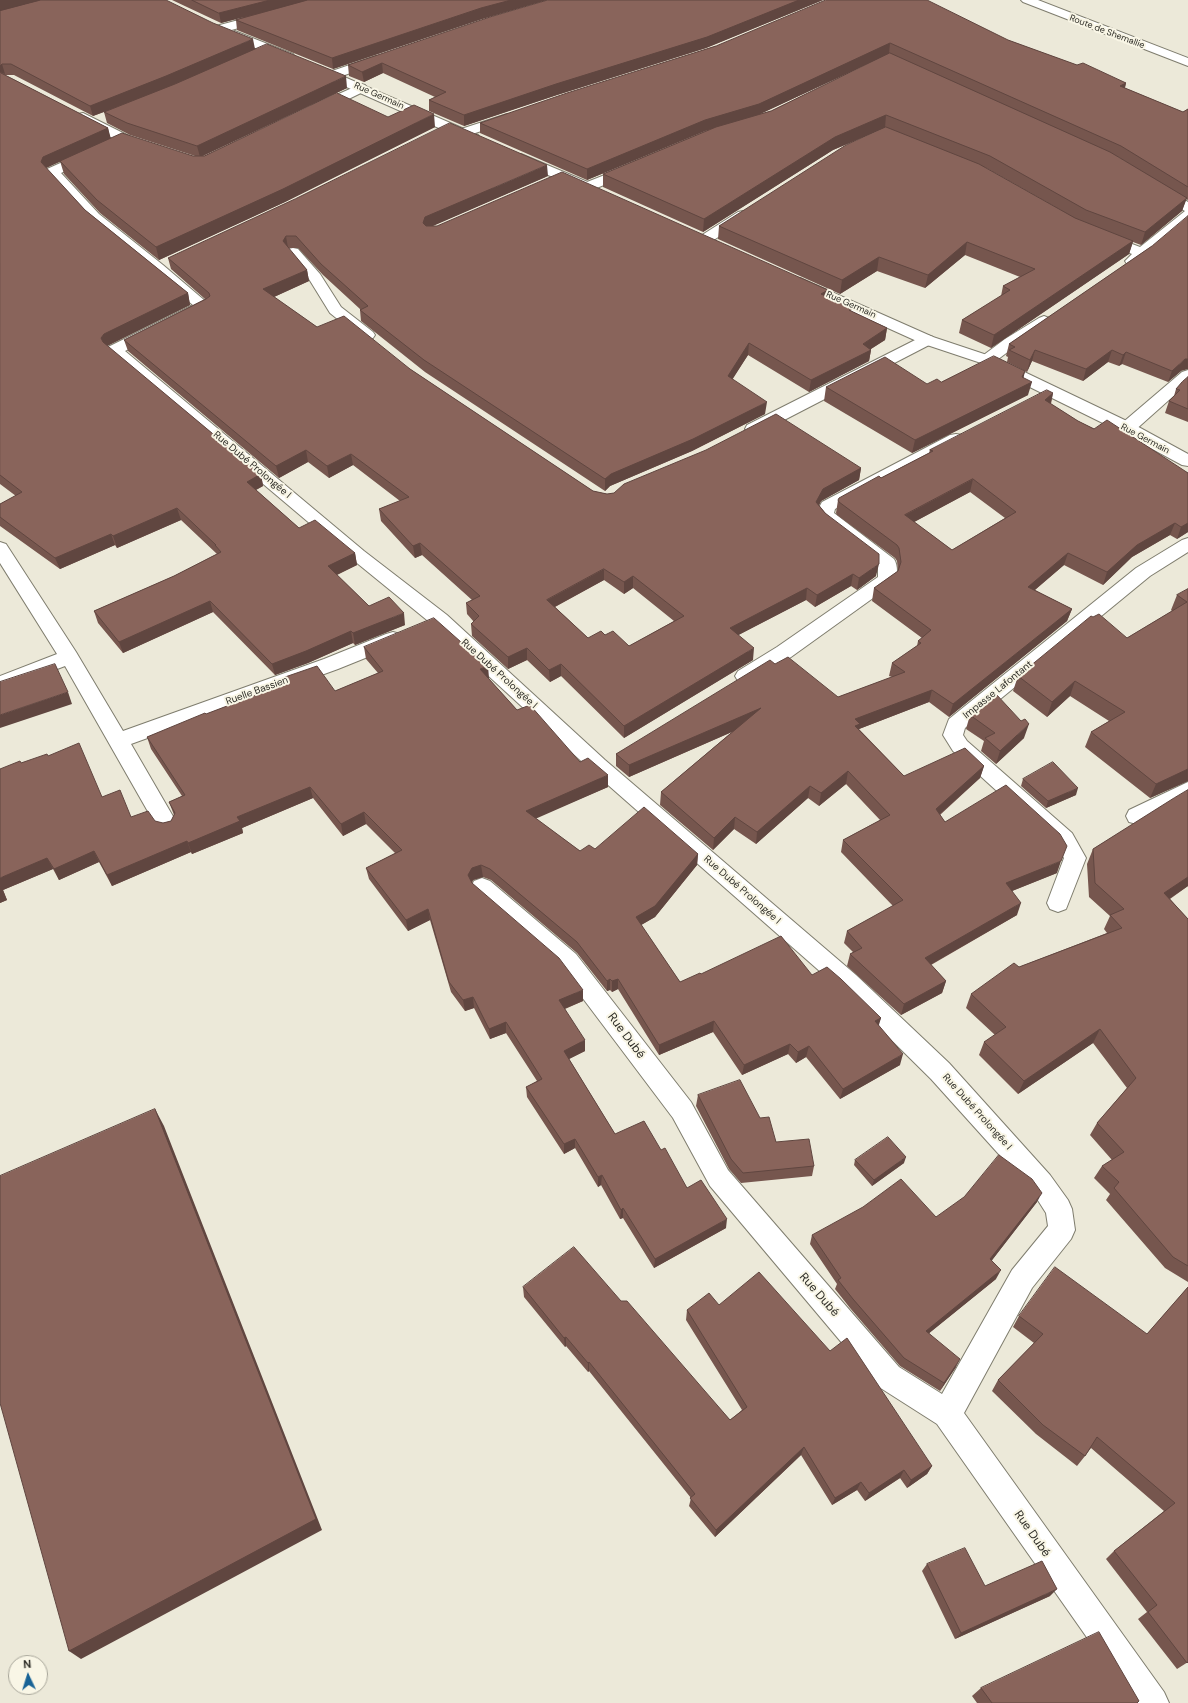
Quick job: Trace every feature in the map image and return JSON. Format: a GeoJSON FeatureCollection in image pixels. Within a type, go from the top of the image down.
{"type":"FeatureCollection","features":[{"type":"Feature","properties":{"kind":"street","name":"Route de Shemallie"},"geometry":{"type":"LineString","coordinates":[[1026,0],[1188,62]]}},
{"type":"Feature","properties":{"kind":"street"},"geometry":{"type":"LineString","coordinates":[[220,29],[279,13]]}},
{"type":"Feature","properties":{"kind":"street","name":"Rue Germain"},"geometry":{"type":"LineString","coordinates":[[206,22],[332,75],[483,142]]}},
{"type":"Feature","properties":{"kind":"street"},"geometry":{"type":"LineString","coordinates":[[256,55],[269,49]]}},
{"type":"Feature","properties":{"kind":"street"},"geometry":{"type":"LineString","coordinates":[[332,75],[384,58]]}},
{"type":"Feature","properties":{"kind":"street"},"geometry":{"type":"LineString","coordinates":[[306,115],[362,88]]}},
{"type":"Feature","properties":{"kind":"street","name":"Rue Dubé Prolongée I"},"geometry":{"type":"LineString","coordinates":[[66,108],[101,119],[131,141],[52,172],[94,217],[165,264],[203,306],[114,350],[358,555],[440,620],[605,761],[848,982],[928,1060],[1042,1183],[1059,1209],[1062,1230],[1022,1279],[947,1414]]}},
{"type":"Feature","properties":{"kind":"street"},"geometry":{"type":"LineString","coordinates":[[463,133],[520,114]]}},
{"type":"Feature","properties":{"kind":"street"},"geometry":{"type":"LineString","coordinates":[[436,134],[449,127]]}},
{"type":"Feature","properties":{"kind":"street"},"geometry":{"type":"LineString","coordinates":[[509,153],[587,186],[606,196]]}},
{"type":"Feature","properties":{"kind":"street"},"geometry":{"type":"LineString","coordinates":[[587,186],[645,162]]}},
{"type":"Feature","properties":{"kind":"street"},"geometry":{"type":"LineString","coordinates":[[548,182],[562,176]]}},
{"type":"Feature","properties":{"kind":"street"},"geometry":{"type":"LineString","coordinates":[[1145,182],[1188,208]]}},
{"type":"Feature","properties":{"kind":"street"},"geometry":{"type":"LineString","coordinates":[[704,240],[751,210]]}},
{"type":"Feature","properties":{"kind":"street"},"geometry":{"type":"LineString","coordinates":[[1118,270],[1143,253],[1188,215]]}},
{"type":"Feature","properties":{"kind":"street"},"geometry":{"type":"LineString","coordinates":[[1091,233],[1143,253]]}},
{"type":"Feature","properties":{"kind":"street"},"geometry":{"type":"LineString","coordinates":[[691,234],[719,246]]}},
{"type":"Feature","properties":{"kind":"street"},"geometry":{"type":"LineString","coordinates":[[293,252],[315,277],[335,310],[376,343]]}},
{"type":"Feature","properties":{"kind":"street","name":"Rue Germain"},"geometry":{"type":"LineString","coordinates":[[791,279],[927,340],[987,360],[1043,395],[1127,428],[1188,461]]}},
{"type":"Feature","properties":{"kind":"street"},"geometry":{"type":"LineString","coordinates":[[987,360],[1011,342],[1057,314]]}},
{"type":"Feature","properties":{"kind":"street"},"geometry":{"type":"LineString","coordinates":[[740,435],[782,422],[927,340]]}},
{"type":"Feature","properties":{"kind":"street"},"geometry":{"type":"LineString","coordinates":[[1127,428],[1188,375]]}},
{"type":"Feature","properties":{"kind":"street"},"geometry":{"type":"LineString","coordinates":[[731,684],[784,652],[887,579],[887,564],[830,520],[825,514],[828,506],[868,476],[973,431]]}},
{"type":"Feature","properties":{"kind":"street","name":"Impasse Lafontant"},"geometry":{"type":"LineString","coordinates":[[1058,903],[1075,858],[1064,839],[960,746],[953,735],[956,724],[1144,572],[1188,544]]}},
{"type":"Feature","properties":{"kind":"street"},"geometry":{"type":"LineString","coordinates":[[0,548],[69,657],[167,826]]}},
{"type":"Feature","properties":{"kind":"street","name":"Ruelle Bassien"},"geometry":{"type":"LineString","coordinates":[[118,741],[331,664],[440,620]]}},
{"type":"Feature","properties":{"kind":"street"},"geometry":{"type":"LineString","coordinates":[[0,684],[69,657]]}},
{"type":"Feature","properties":{"kind":"street"},"geometry":{"type":"LineString","coordinates":[[1137,816],[1188,790]]}},
{"type":"Feature","properties":{"kind":"street","name":"Rue Dubé"},"geometry":{"type":"LineString","coordinates":[[482,887],[568,961],[682,1110],[719,1178],[889,1377],[947,1414],[1153,1703]]}},
{"type":"Feature","properties":{"kind":"building"},"geometry":{"type":"Polygon","coordinates":[[[41,0],[166,0],[213,23],[253,39],[90,106],[11,64],[2,64],[0,66],[0,11],[41,0]]]}},
{"type":"Feature","properties":{"kind":"building"},"geometry":{"type":"Polygon","coordinates":[[[192,0],[270,0],[219,13],[192,0]]]}},
{"type":"Feature","properties":{"kind":"building"},"geometry":{"type":"Polygon","coordinates":[[[308,0],[511,0],[481,8],[332,58],[236,20],[308,0]]]}},
{"type":"Feature","properties":{"kind":"building"},"geometry":{"type":"Polygon","coordinates":[[[548,0],[799,0],[707,37],[556,84],[464,115],[429,100],[446,92],[382,63],[362,72],[348,65],[490,17],[548,0]]]}},
{"type":"Feature","properties":{"kind":"building"},"geometry":{"type":"Polygon","coordinates":[[[826,0],[927,0],[1008,40],[1077,65],[1083,63],[1126,83],[1120,86],[1183,112],[1188,109],[1188,187],[1121,146],[890,43],[759,104],[705,120],[587,169],[480,123],[567,93],[716,46],[826,0]]]}},
{"type":"Feature","properties":{"kind":"building"},"geometry":{"type":"Polygon","coordinates":[[[267,44],[346,76],[197,146],[127,123],[104,112],[175,84],[267,44]]]}},
{"type":"Feature","properties":{"kind":"building"},"geometry":{"type":"Polygon","coordinates":[[[890,53],[1110,152],[1187,198],[1145,232],[1086,210],[990,156],[886,115],[835,137],[704,219],[603,174],[716,127],[771,111],[890,53]]]}},
{"type":"Feature","properties":{"kind":"building"},"geometry":{"type":"Polygon","coordinates":[[[0,71],[1,73],[108,128],[43,157],[41,162],[85,210],[188,293],[104,334],[101,338],[103,342],[261,474],[247,482],[299,528],[315,520],[355,553],[328,566],[369,606],[389,597],[404,613],[353,633],[351,631],[272,664],[210,601],[119,642],[94,611],[174,576],[221,552],[216,545],[177,508],[113,536],[111,534],[55,558],[0,517],[0,504],[22,492],[0,475],[0,71]]]}},
{"type":"Feature","properties":{"kind":"building"},"geometry":{"type":"Polygon","coordinates":[[[337,93],[388,117],[414,105],[434,114],[283,189],[156,247],[97,200],[60,161],[122,133],[193,156],[204,156],[337,93]]]}},
{"type":"Feature","properties":{"kind":"building"},"geometry":{"type":"Polygon","coordinates":[[[450,123],[547,165],[425,217],[423,223],[426,226],[437,226],[562,172],[828,290],[821,294],[852,308],[849,310],[887,328],[863,344],[871,350],[811,380],[749,343],[728,376],[767,402],[693,439],[611,474],[605,479],[424,360],[360,310],[368,306],[321,264],[296,236],[286,236],[283,241],[307,270],[263,289],[317,327],[344,316],[410,369],[593,491],[607,494],[614,493],[624,484],[706,450],[776,414],[861,468],[823,489],[816,502],[825,513],[879,554],[879,564],[859,578],[853,574],[817,595],[807,588],[730,628],[754,648],[624,726],[561,664],[549,670],[527,648],[508,657],[471,624],[479,616],[466,603],[480,596],[420,543],[413,546],[379,509],[409,497],[351,454],[327,466],[306,450],[276,466],[124,340],[210,296],[209,293],[168,258],[295,199],[450,123]],[[604,569],[547,600],[588,638],[601,631],[605,635],[613,631],[629,646],[684,616],[633,576],[624,582],[604,569]]]}},
{"type":"Feature","properties":{"kind":"building"},"geometry":{"type":"Polygon","coordinates":[[[886,127],[979,164],[1075,218],[1133,241],[994,335],[962,320],[1010,290],[1003,286],[1035,269],[967,242],[928,275],[879,257],[842,280],[719,226],[846,145],[886,127]]]}},
{"type":"Feature","properties":{"kind":"building"},"geometry":{"type":"Polygon","coordinates":[[[1188,216],[1188,359],[1185,359],[1172,371],[1126,352],[1123,355],[1112,350],[1086,369],[1035,350],[1030,360],[1009,350],[1015,347],[1009,344],[1152,246],[1188,216]]]}},
{"type":"Feature","properties":{"kind":"building"},"geometry":{"type":"Polygon","coordinates":[[[994,356],[1025,371],[1022,377],[1032,382],[915,440],[826,387],[885,357],[927,384],[937,379],[941,382],[994,356]]]}},
{"type":"Feature","properties":{"kind":"building"},"geometry":{"type":"Polygon","coordinates":[[[1188,377],[1188,409],[1169,401],[1180,390],[1176,389],[1188,377]]]}},
{"type":"Feature","properties":{"kind":"building"},"geometry":{"type":"Polygon","coordinates":[[[1047,390],[1053,393],[1045,400],[1078,421],[1094,429],[1107,420],[1188,473],[1188,523],[1181,527],[1175,523],[1137,545],[1107,572],[1068,553],[1028,587],[1072,609],[953,704],[932,690],[855,719],[860,724],[855,726],[904,776],[965,748],[984,766],[936,809],[945,822],[1006,785],[1060,834],[1067,846],[1061,861],[1006,883],[1021,903],[925,958],[946,981],[904,1004],[850,954],[862,948],[847,931],[903,900],[843,840],[890,815],[848,771],[821,793],[810,786],[757,832],[735,817],[714,838],[661,792],[761,708],[629,765],[616,754],[770,660],[775,664],[788,657],[838,697],[905,672],[892,663],[921,643],[918,641],[931,630],[874,588],[898,571],[901,562],[899,548],[838,500],[839,498],[879,476],[881,478],[933,451],[930,450],[1047,390]],[[973,479],[905,515],[952,550],[1016,512],[973,479]]]}},
{"type":"Feature","properties":{"kind":"building"},"geometry":{"type":"Polygon","coordinates":[[[1188,589],[1188,769],[1156,784],[1091,732],[1125,712],[1075,681],[1052,702],[1018,676],[1091,616],[1093,617],[1099,614],[1127,638],[1187,602],[1177,595],[1188,589]]]}},
{"type":"Feature","properties":{"kind":"building"},"geometry":{"type":"Polygon","coordinates":[[[434,618],[488,666],[480,669],[517,710],[530,705],[580,762],[588,758],[608,775],[526,811],[580,851],[589,845],[595,849],[644,807],[698,854],[655,906],[636,917],[680,982],[700,973],[701,974],[781,936],[812,975],[827,967],[841,979],[881,1018],[875,1021],[903,1054],[843,1089],[809,1046],[798,1052],[790,1044],[744,1065],[714,1021],[659,1045],[618,979],[612,981],[610,979],[607,981],[577,942],[490,869],[481,865],[472,868],[468,875],[472,883],[559,958],[583,990],[559,1000],[585,1040],[564,1051],[615,1134],[644,1121],[661,1150],[665,1148],[687,1188],[701,1180],[727,1219],[655,1259],[623,1208],[621,1210],[602,1175],[598,1177],[575,1139],[564,1144],[526,1087],[542,1079],[506,1022],[489,1029],[473,997],[463,1000],[449,982],[428,909],[406,920],[366,868],[402,850],[364,812],[341,824],[310,787],[237,817],[240,821],[188,843],[187,841],[107,875],[94,851],[54,869],[47,858],[0,878],[0,769],[20,761],[21,763],[47,754],[48,756],[79,743],[102,797],[120,790],[131,817],[148,811],[155,821],[163,823],[171,821],[175,813],[169,802],[185,795],[147,737],[205,713],[206,714],[290,682],[285,677],[317,666],[335,691],[383,671],[364,647],[434,618]]]}},
{"type":"Feature","properties":{"kind":"building"},"geometry":{"type":"Polygon","coordinates":[[[55,664],[68,692],[0,715],[0,682],[55,664]]]}},
{"type":"Feature","properties":{"kind":"building"},"geometry":{"type":"Polygon","coordinates":[[[996,694],[1021,721],[1025,719],[1029,724],[1000,751],[985,738],[995,733],[970,715],[996,694]]]}},
{"type":"Feature","properties":{"kind":"building"},"geometry":{"type":"Polygon","coordinates":[[[1053,762],[1078,788],[1048,801],[1023,779],[1053,762]]]}},
{"type":"Feature","properties":{"kind":"building"},"geometry":{"type":"Polygon","coordinates":[[[1188,790],[1188,877],[1164,893],[1188,919],[1188,1266],[1173,1257],[1114,1188],[1119,1182],[1102,1166],[1124,1152],[1097,1123],[1136,1078],[1100,1029],[1024,1081],[984,1042],[1006,1027],[971,994],[1014,963],[1019,967],[1122,928],[1110,915],[1124,909],[1095,883],[1093,849],[1188,790]]]}},
{"type":"Feature","properties":{"kind":"building"},"geometry":{"type":"Polygon","coordinates":[[[740,1080],[760,1118],[769,1117],[776,1142],[809,1139],[814,1166],[743,1173],[731,1159],[698,1095],[740,1080]]]}},
{"type":"Feature","properties":{"kind":"building"},"geometry":{"type":"Polygon","coordinates":[[[155,1109],[316,1519],[69,1651],[0,1403],[0,1176],[155,1109]]]}},
{"type":"Feature","properties":{"kind":"building"},"geometry":{"type":"Polygon","coordinates":[[[888,1137],[906,1157],[874,1180],[855,1160],[888,1137]]]}},
{"type":"Feature","properties":{"kind":"building"},"geometry":{"type":"Polygon","coordinates":[[[999,1155],[1032,1179],[1042,1193],[990,1259],[1001,1270],[926,1331],[960,1359],[944,1383],[904,1358],[838,1280],[841,1278],[812,1235],[863,1207],[901,1179],[936,1217],[964,1197],[999,1155]]]}},
{"type":"Feature","properties":{"kind":"building"},"geometry":{"type":"Polygon","coordinates":[[[574,1247],[621,1301],[627,1301],[730,1420],[747,1407],[687,1310],[709,1293],[719,1305],[759,1272],[830,1351],[847,1338],[932,1466],[911,1480],[904,1470],[869,1493],[861,1482],[835,1498],[804,1447],[716,1530],[690,1498],[695,1494],[589,1362],[588,1363],[566,1337],[564,1338],[523,1287],[574,1247]]]}},
{"type":"Feature","properties":{"kind":"building"},"geometry":{"type":"Polygon","coordinates":[[[1055,1267],[1147,1334],[1188,1287],[1187,1663],[1148,1612],[1157,1605],[1114,1551],[1175,1503],[1097,1437],[1085,1456],[1043,1425],[998,1380],[1043,1334],[1019,1316],[1055,1267]]]}},
{"type":"Feature","properties":{"kind":"building"},"geometry":{"type":"Polygon","coordinates":[[[965,1548],[985,1586],[1042,1561],[1057,1589],[961,1633],[927,1564],[965,1548]]]}},
{"type":"Feature","properties":{"kind":"building"},"geometry":{"type":"Polygon","coordinates":[[[1099,1632],[1139,1701],[1137,1703],[992,1703],[981,1688],[1099,1632]]]}}]}
